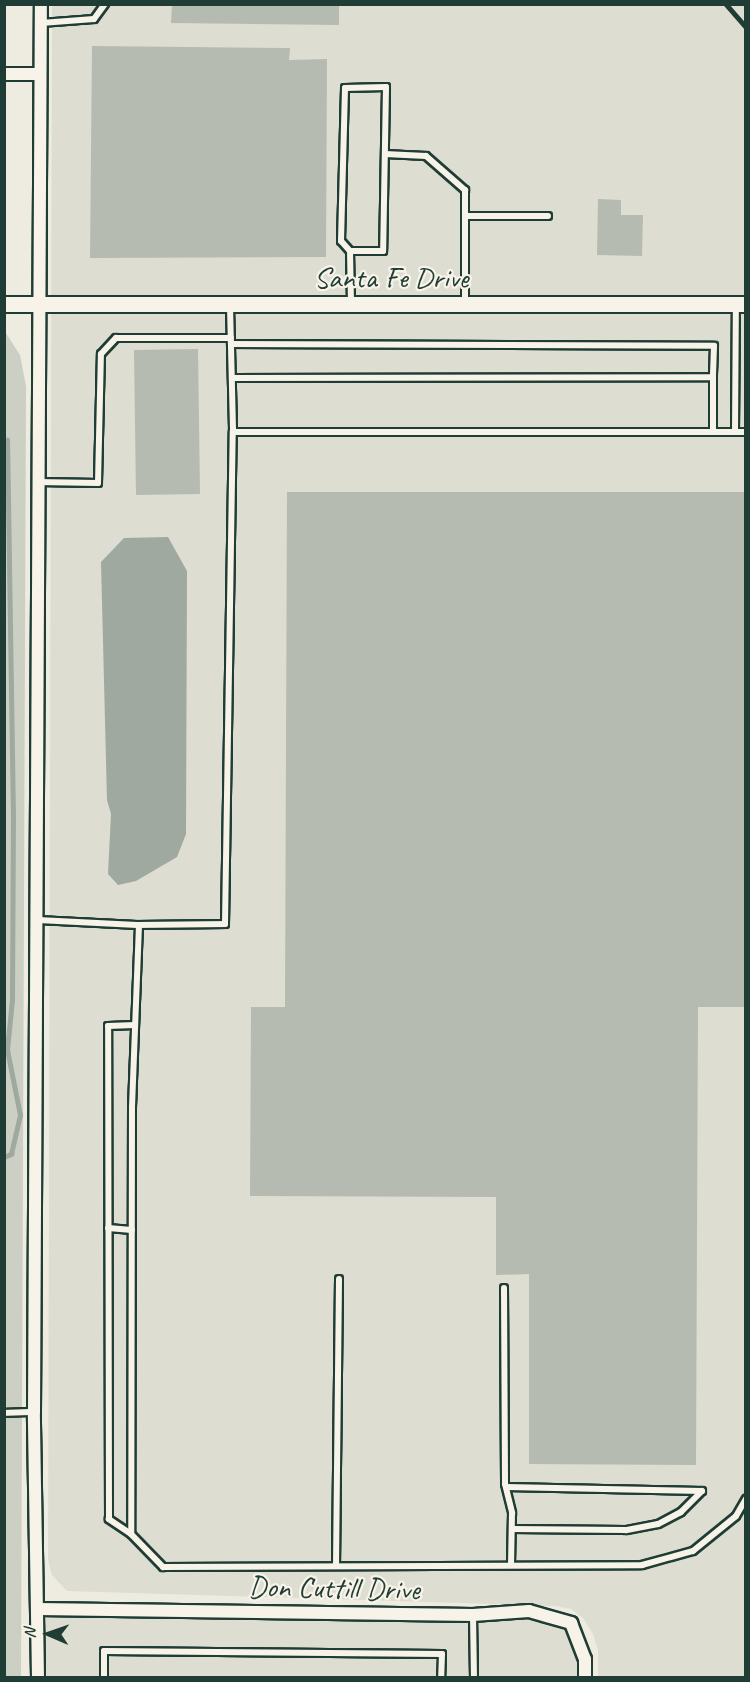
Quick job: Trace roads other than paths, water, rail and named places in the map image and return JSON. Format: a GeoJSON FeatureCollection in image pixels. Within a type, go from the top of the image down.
{"type":"FeatureCollection","features":[{"type":"Feature","properties":{"kind":"street"},"geometry":{"type":"LineString","coordinates":[[38,1677],[34,1412],[37,304],[41,4]]}},
{"type":"Feature","properties":{"kind":"street"},"geometry":{"type":"LineString","coordinates":[[4,74],[40,74]]}},
{"type":"Feature","properties":{"kind":"street","name":"Santa Fe Drive"},"geometry":{"type":"LineString","coordinates":[[4,304],[741,304]]}},
{"type":"Feature","properties":{"kind":"street","name":"Don Cuttill Drive"},"geometry":{"type":"LineString","coordinates":[[38,1609],[473,1615],[529,1611],[571,1623],[585,1659],[585,1677]]}},
{"type":"Feature","properties":{"kind":"lane"},"geometry":{"type":"LineString","coordinates":[[40,23],[94,19],[105,4]]}},
{"type":"Feature","properties":{"kind":"lane"},"geometry":{"type":"LineString","coordinates":[[350,251],[383,251],[386,87],[345,88],[341,242],[350,251],[351,304]]}},
{"type":"Feature","properties":{"kind":"lane"},"geometry":{"type":"LineString","coordinates":[[385,154],[426,156],[465,190],[465,304]]}},
{"type":"Feature","properties":{"kind":"lane"},"geometry":{"type":"LineString","coordinates":[[465,216],[548,216]]}},
{"type":"Feature","properties":{"kind":"lane"},"geometry":{"type":"LineString","coordinates":[[36,920],[139,925],[225,924],[233,432],[230,304]]}},
{"type":"Feature","properties":{"kind":"lane"},"geometry":{"type":"LineString","coordinates":[[735,432],[741,304]]}},
{"type":"Feature","properties":{"kind":"lane"},"geometry":{"type":"LineString","coordinates":[[37,482],[98,483],[100,354],[116,338],[714,346],[713,432]]}},
{"type":"Feature","properties":{"kind":"lane"},"geometry":{"type":"LineString","coordinates":[[232,378],[713,377]]}},
{"type":"Feature","properties":{"kind":"lane"},"geometry":{"type":"LineString","coordinates":[[233,432],[746,432]]}},
{"type":"Feature","properties":{"kind":"lane"},"geometry":{"type":"LineString","coordinates":[[131,1534],[132,1230],[139,925]]}},
{"type":"Feature","properties":{"kind":"lane"},"geometry":{"type":"LineString","coordinates":[[135,1025],[108,1026],[109,1519],[131,1534],[163,1567],[642,1565],[693,1551],[736,1516],[746,1499]]}},
{"type":"Feature","properties":{"kind":"lane"},"geometry":{"type":"LineString","coordinates":[[108,1228],[132,1230]]}},
{"type":"Feature","properties":{"kind":"lane"},"geometry":{"type":"LineString","coordinates":[[336,1566],[339,1279]]}},
{"type":"Feature","properties":{"kind":"lane"},"geometry":{"type":"LineString","coordinates":[[504,1288],[506,1487],[512,1529],[512,1565]]}},
{"type":"Feature","properties":{"kind":"lane"},"geometry":{"type":"LineString","coordinates":[[4,1413],[34,1412]]}},
{"type":"Feature","properties":{"kind":"lane"},"geometry":{"type":"LineString","coordinates":[[506,1487],[702,1491],[681,1512],[658,1524],[636,1528],[512,1529]]}},
{"type":"Feature","properties":{"kind":"lane"},"geometry":{"type":"LineString","coordinates":[[473,1615],[474,1677]]}},
{"type":"Feature","properties":{"kind":"lane"},"geometry":{"type":"LineString","coordinates":[[104,1677],[105,1651],[442,1654],[441,1677]]}},
{"type":"Feature","properties":{"kind":"waterway"},"geometry":{"type":"LineString","coordinates":[[4,1157],[11,1154],[20,1115],[7,1050],[12,1000],[13,818],[7,440]]}},
{"type":"Feature","properties":{"kind":"railway"},"geometry":{"type":"LineString","coordinates":[[726,4],[746,27]]}}]}
